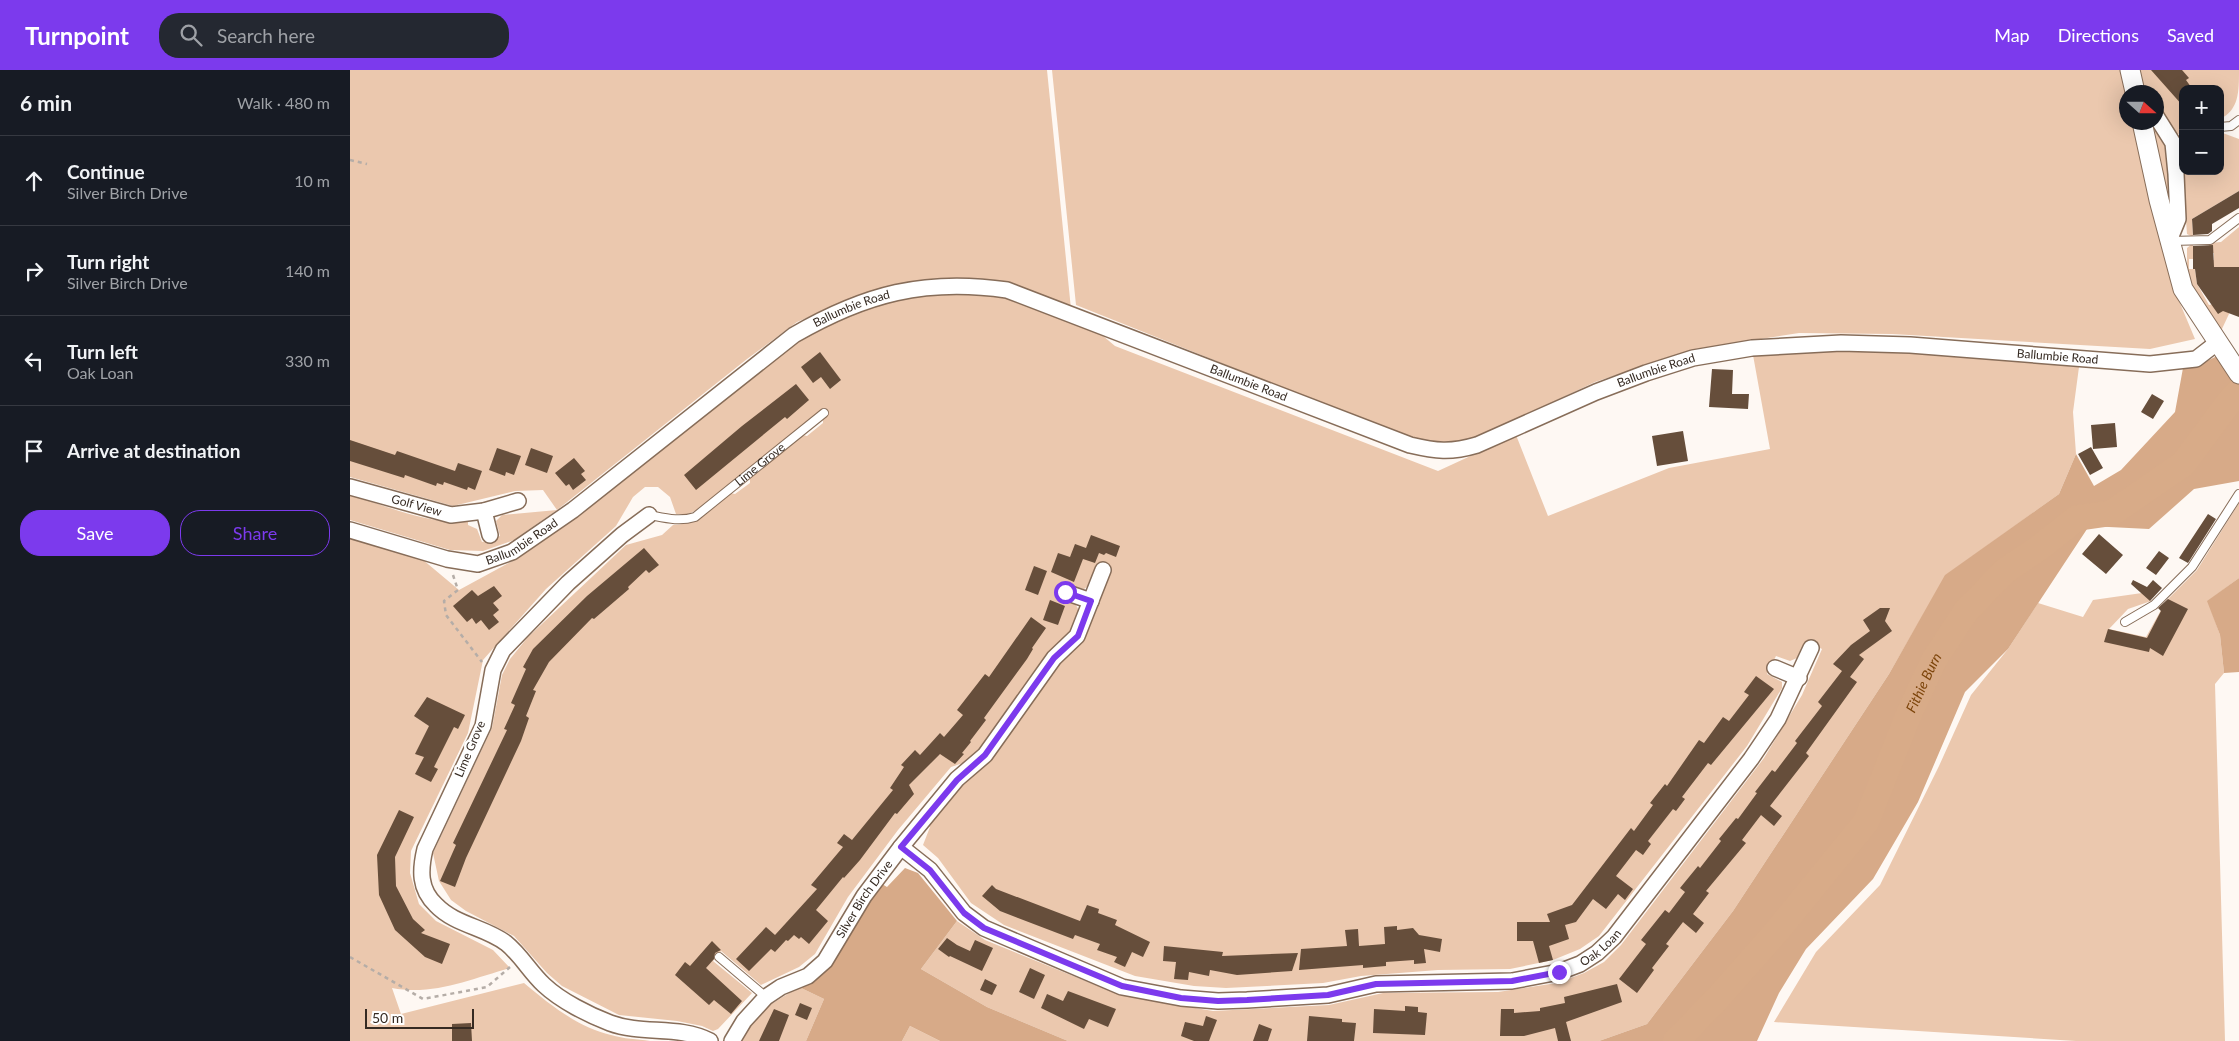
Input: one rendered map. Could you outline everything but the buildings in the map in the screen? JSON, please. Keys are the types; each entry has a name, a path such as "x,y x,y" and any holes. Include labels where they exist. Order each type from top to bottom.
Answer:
{"street":[{"path":"2130,70 2133,85"},
{"path":"2164,125 2178,142 2178,219 2169,241"},
{"path":"2144,130 2169,241 2184,289 2237,370"},
{"name":"Ballumbie Road","path":"350,530 447,560 478,564 512,552 573,510 794,335 828,316 874,298 917,288 970,284 1007,290 1410,445 1437,452 1457,451 1476,445 1596,392 1646,373 1693,358 1752,348 1841,344 1910,345 2150,364 2196,359 2218,342"},
{"name":"Golf View","path":"350,487 440,514 461,515 484,511 518,501"},
{"path":"484,511 490,535"},
{"name":"Lime Grove","path":"649,515 622,535 541,610 503,650 492,675 483,726 425,849 420,870 424,890 436,906 452,917 488,932 506,943 545,986 608,1022 624,1028 682,1031 710,1041"},
{"name":"Silver Birch Drive","path":"732,1041 744,1021 766,997 781,987 808,976 825,961 864,896 901,847 957,780 985,755 1054,658 1078,636 1102,570"},
{"path":"1065,592 1091,601"},
{"name":"Oak Loan","path":"901,847 930,870 964,913 984,928 1122,986 1181,998 1228,1001 1328,995 1376,984 1512,981 1559,972 1580,964 1597,953 1614,937 1752,759 1778,719 1799,678 1811,648"},
{"path":"1775,668 1799,678"}],"lane":[{"path":"2224,127 2231,126 2239,120"},
{"path":"2169,241 2210,240 2239,218"},
{"name":"Lime Grove","path":"649,515 674,520 695,517 824,412"},
{"path":"2125,622 2154,605 2192,568 2239,494"},
{"path":"719,957 766,997"}],"path":[{"path":"350,160 367,164"},
{"path":"450,568 458,590 444,602 446,615 492,675"},
{"path":"350,957 423,999 487,987 520,958"}],"shaded area":[{"path":"350,70 1047,70 1071,309 1115,346 1438,471 1516,435 1548,516 1669,468 1770,449 1753,355 1841,350 1910,351 2079,367 2073,412 2076,454 2059,494 1946,575 1889,674 1733,911 1647,1024 1599,1041 1068,1041 987,1007 921,969 957,921 985,940 1120,995 1213,1011 1329,1005 1383,993 1498,992 1557,983 1584,973 1604,962 1621,945 1764,758 1802,695 1822,649 1806,641 1797,658 1790,661 1776,656 1767,674 1782,682 1782,688 1747,746 1599,936 1580,949 1553,960 1510,969 1438,970 1361,976 1323,983 1226,988 1194,986 1135,976 1004,925 971,903 938,858 923,845 930,827 926,824 976,767 989,761 1059,661 1082,638 1108,573 1097,569 1091,584 1084,589 1067,586 1063,598 1075,604 1079,612 1075,628 1039,668 972,760 951,767 898,830 848,897 815,954 799,967 761,985 721,951 713,961 752,993 718,1029 713,1031 702,1026 677,1021 619,1015 562,986 547,973 514,936 466,911 451,900 439,881 433,853 492,728 502,675 510,659 528,637 626,545 662,535 673,525 697,519 711,510 730,493 735,494 750,483 750,478 803,435 807,436 823,423 823,419 827,415 822,410 701,508 688,514 676,514 670,497 658,487 645,487 633,497 616,526 546,589 483,660 468,733 411,851 410,873 419,904 436,921 493,950 510,968 437,988 407,990 392,988 401,1014 524,983 554,1007 587,1027 616,1036 650,1041 350,1041 350,535 416,554 459,590 518,558 657,454 798,339 852,311 846,301 797,322 747,359 557,510 543,490 515,491 453,506 350,477"},
{"path":"1052,70 2122,70 2125,85 2119,85 2119,130 2135,130 2174,289 2195,339 2150,349 1892,334 1799,333 1696,349 1595,382 1473,440 1443,446 1412,439 1076,305"},
{"path":"2139,70 2239,70 2237,99 2231,111 2224,116 2224,85 2179,85 2179,134 2176,135 2164,115 2164,85 2142,85"},
{"path":"2151,130 2160,130 2167,141 2172,222"},
{"path":"2224,133 2239,139 2239,191 2192,219 2193,237 2187,234 2183,175 2224,175"},
{"path":"2239,227 2239,267 2209,267 2209,261 2214,260 2214,253 2209,253 2209,243 2221,242"},
{"path":"2193,243 2193,259 2189,259 2189,269 2195,269 2197,284 2209,305 2236,299 2221,331 2192,289 2187,277 2187,248"},
{"path":"2217,356 2239,389 2239,481 2194,489 2149,529 2089,526 2008,649 1965,692 1918,802 1873,879 1806,949 1779,993 1757,1041 1599,1041 1647,1024 1733,911 1889,674 1945,575 2059,494 2076,454 2094,486 2121,470 2175,412 2183,368 2197,366"},
{"path":"350,495 423,517 438,520 468,521 468,525 477,529 482,542 500,536 496,521 502,515 557,510 514,540 483,551 450,550 350,520"},
{"path":"2239,503 2239,578 2208,601 2220,635 2224,673 2215,684 2225,1041 2076,1041 1774,1022 1816,952 1880,885 1939,766 1971,695 2008,649 2038,603 2083,617 2093,600 2142,593 2151,601 2128,609 2109,629 2146,637 2166,601 2197,570"},
{"path":"2239,578 2239,672 2224,673 2220,635 2207,601"},
{"path":"905,868 918,873 957,921 921,969 987,1007 1068,1041 940,1041 910,1026 902,1041 806,1041 824,999 799,987 882,884 887,887"},
{"path":"799,987 824,999 806,1041 739,1041 769,1003 773,1003"},
{"path":"910,1026 940,1041 902,1041"}],"waterway":[{"name":"Fithie Burn","path":"1676,1041 1716,1000 1777,931 1866,822 1909,714 1934,660 1966,611 2005,571 2039,548 2077,518 2112,513 2183,464 2230,401 2239,392"}],"route":[{"path":"1065,592 1091,601 1078,636 1054,658 985,755 957,780 901,847 930,870 964,913 984,928 1009,940 1122,986 1181,998 1218,1001 1328,995 1376,984 1512,981 1559,972"}]}
